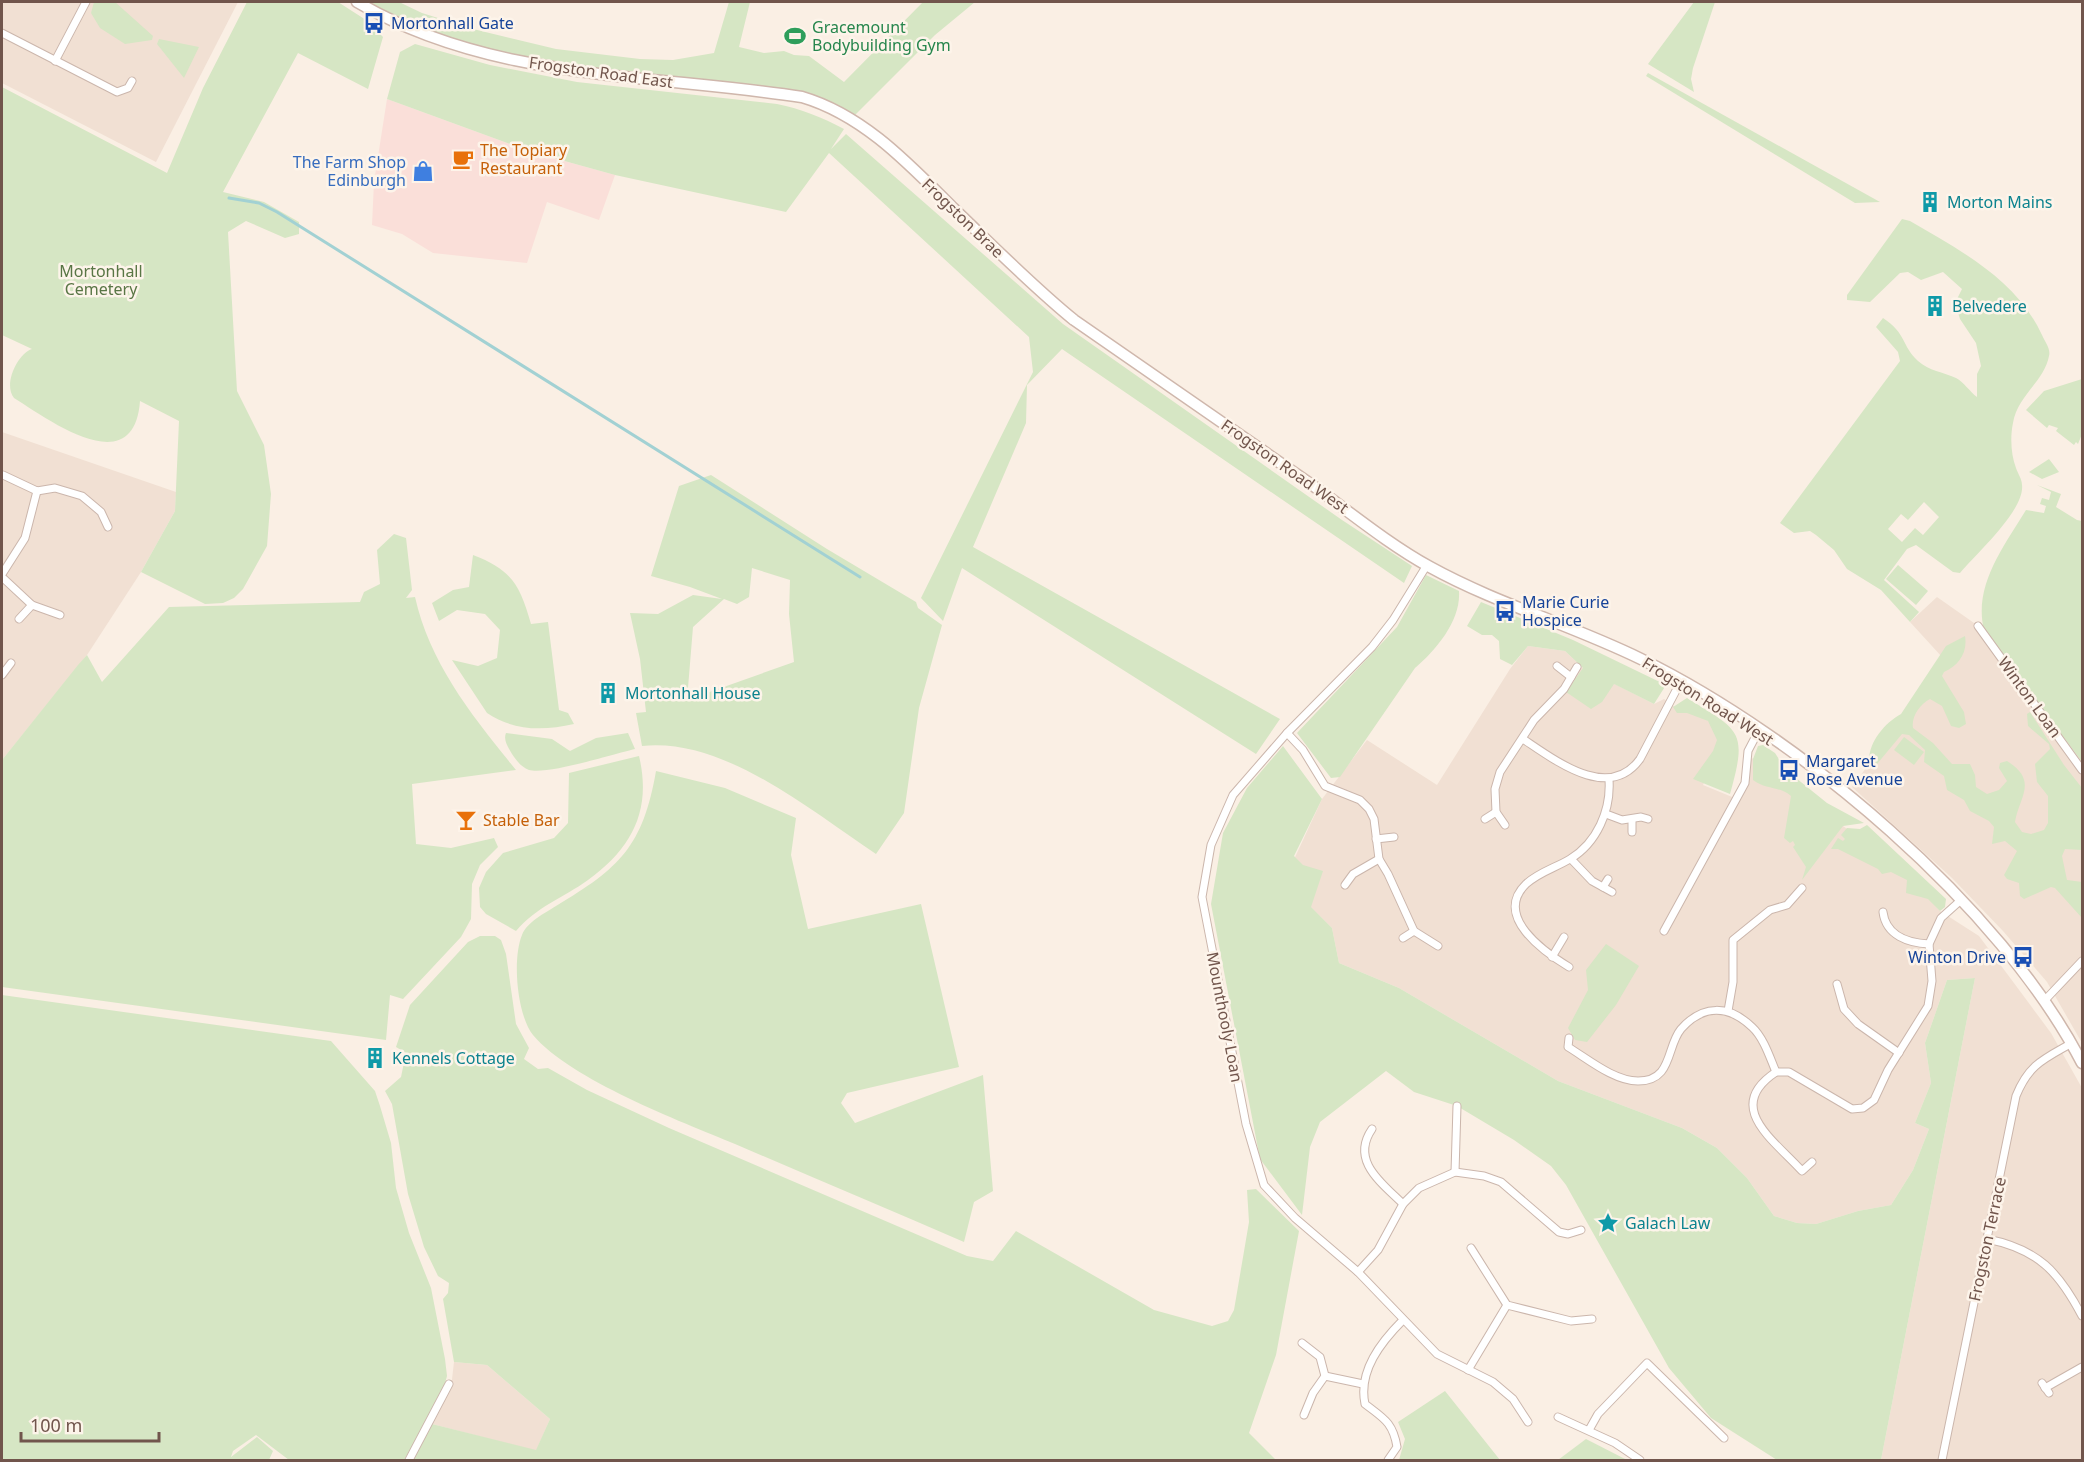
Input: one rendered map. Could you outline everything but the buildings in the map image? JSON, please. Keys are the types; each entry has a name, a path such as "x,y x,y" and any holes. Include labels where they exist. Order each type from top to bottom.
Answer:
{"main road":[{"name":"Frogston Road East","path":"357,2 397,23 435,38 498,56 555,67 802,97 818,101 851,118"},
{"name":"Frogston Brae","path":"851,118 896,152 1023,275 1074,320"},
{"name":"Frogston Road West","path":"1074,320 1427,565 1639,658 1681,681 1759,730 1817,772 1869,815 1961,900 2022,967 2072,1043 2082,1063"}],"street":[{"path":"55,61 86,2"},
{"path":"2,33 117,92 128,88 132,81"},
{"path":"3,475 37,491 55,488 82,496 101,512 108,527"},
{"path":"37,491 25,538 2,575 32,605 60,615"},
{"name":"Mounthooly Loan","path":"1427,565 1393,621 1371,647 1242,783 1224,812 1211,845 1202,897 1246,1124 1264,1185 1295,1218 1358,1272 1437,1354 1493,1382 1513,1399 1527,1422"},
{"path":"19,619 32,605"},
{"name":"Winton Loan","path":"1978,626 2082,770"},
{"path":"2,675 11,663"},
{"path":"1557,666 1571,677"},
{"path":"1505,825 1496,812 1497,779 1541,711 1564,688 1577,667"},
{"path":"1523,739 1562,763 1609,780 1620,777 1635,767 1681,681"},
{"path":"1664,931 1745,783 1748,751 1759,730"},
{"path":"1287,733 1303,750 1325,786 1360,800 1369,809 1374,819 1379,859 1414,931 1438,946"},
{"path":"1569,967 1552,957 1520,926 1515,905 1517,896 1527,883 1543,871 1571,859 1594,833 1606,814 1609,780"},
{"path":"1485,819 1496,812"},
{"path":"1606,814 1622,820 1641,817 1648,819"},
{"path":"1632,820 1632,832"},
{"path":"1376,839 1394,837"},
{"path":"1346,885 1353,874 1379,859"},
{"path":"1571,859 1592,881 1612,892"},
{"path":"1603,887 1608,879"},
{"path":"1728,1011 1733,982 1733,940 1770,910 1787,905 1802,888"},
{"path":"1812,1162 1802,1171 1754,1117 1751,1105 1756,1091 1776,1072 1789,1072 1852,1108 1863,1108 1874,1100 1928,1006 1932,981 1929,944 1941,918 1961,900"},
{"path":"1883,912 1891,929 1899,937 1913,944 1929,944"},
{"path":"1403,938 1414,931"},
{"path":"1552,957 1564,937"},
{"path":"2045,1000 2082,961"},
{"path":"1837,984 1844,1009 1858,1024 1899,1053"},
{"path":"1569,1038 1568,1047 1613,1074 1639,1081 1654,1076 1664,1069 1680,1031 1690,1020 1716,1008 1728,1011 1753,1028 1776,1072"},
{"name":"Frogston Terrace","path":"1942,1461 2016,1096 2022,1082 2034,1065 2072,1043"},
{"path":"1455,1173 1456,1106"},
{"path":"1372,1129 1366,1138 1364,1153 1367,1169 1403,1204"},
{"path":"1358,1272 1378,1250 1403,1204 1419,1188 1455,1173 1484,1176 1501,1182 1559,1232 1568,1234 1581,1230"},
{"path":"1987,1239 2027,1252 2045,1264 2060,1278 2082,1316"},
{"path":"1471,1248 1507,1305 1571,1321 1592,1319"},
{"path":"1467,1370 1507,1305"},
{"path":"1388,1461 1397,1447 1395,1435 1389,1423 1365,1404 1363,1384 1380,1345 1403,1320"},
{"path":"1302,1343 1320,1357 1325,1376"},
{"path":"1589,1430 1598,1414 1647,1363 1724,1438"},
{"path":"2045,1388 2082,1367"},
{"path":"1325,1376 1363,1384"},
{"path":"1304,1415 1312,1393 1325,1376"},
{"path":"409,1461 449,1384"},
{"path":"1558,1417 1615,1443 1640,1461"}],"shaded area":[{"path":"2,2 238,2 156,162 2,83"},
{"path":"387,99 532,152 615,175 599,220 547,202 527,263 433,253 402,234 372,225 374,182"},
{"path":"2,432 176,492 175,511 141,572 87,655 2,760"},
{"path":"1937,597 1984,630 2082,762 2082,1043 2047,982 2003,931 1952,878 1852,787 1897,726 1942,657 1910,622"},
{"path":"1528,646 1565,651 1583,668 1654,704 1664,699 1676,708 1678,705 1729,732 1703,785 1737,799 1745,783 1747,759 1767,757 1839,817 1843,826 1900,867 1940,911 1979,936 2051,1033 2082,1088 2082,1460 1881,1460 1975,978 1947,980 1925,1043 1931,1083 1915,1123 1929,1129 1913,1170 1891,1205 1858,1211 1816,1224 1797,1223 1774,1216 1747,1178 1717,1148 1682,1128 1558,1081 1399,988 1339,963 1332,928 1284,881 1322,799 1367,740 1437,785 1510,669"},
{"path":"454,1362 487,1365 550,1419 536,1451 432,1424 451,1388"}],"green space":[{"path":"94,2 115,2 153,36 152,40 125,44 100,28 91,13"},
{"name":"Mortonhall Cemetery","path":"247,2 338,2 366,20 383,37 368,89 298,53 223,192 264,202 299,222 299,234 285,238 246,221 228,232 237,391 264,445 271,494 267,546 243,589 234,598 223,603 205,604 141,572 175,511 179,421 140,401 134,425 123,438 107,442 68,430 14,398 11,392 13,370 21,357 32,349 2,335 2,87 167,173 203,88"},
{"path":"357,2 399,2 422,13 473,29 556,49 640,59 673,60 714,53 729,2 750,2 739,47 764,53 784,51 794,55 809,56 844,82 923,2 975,2 935,35 851,119 818,101 620,76 465,47"},
{"path":"1694,2 1715,2 1693,68 1691,79 1694,92 1648,64"},
{"path":"159,39 199,47 184,78 157,44"},
{"path":"415,44 490,65 577,82 777,104 811,114 844,129 831,149 846,134 1063,324 1342,520 1412,566 1404,583 1062,349 1027,385 1026,423 973,547 1280,719 1256,754 962,568 943,621 921,598 1033,372 1029,337 829,153 786,212 615,175 532,152 387,99 400,52"},
{"path":"1648,73 1880,202 1855,203 1646,76"},
{"path":"1902,219 1910,221 1967,255 2002,282 2031,315 2049,351 2042,374 2015,413 2012,452 2022,485 2021,495 2008,519 1960,573 1953,572 1916,545 1907,549 1884,580 1919,612 1910,622 1881,590 1847,569 1834,550 1816,535 1810,531 1794,533 1780,523 1900,361 1898,352 1876,327 1883,318 1896,329 1918,361 1959,380 1977,397 1977,374 1981,366 1976,343 1960,319 1955,303 1962,289 1943,272 1921,280 1908,272 1900,273 1870,302 1847,300 1847,295","holes":["1924,502 1939,517 1923,535 1915,528 1902,542 1888,529 1901,514 1908,520"]},
{"path":"2082,379 2082,434 2078,444 2076,442 2074,445 2056,431 2058,428 2049,425 2047,428 2026,410 2044,391"},
{"path":"2049,459 2059,472 2042,479 2029,472"},
{"path":"711,475 827,549 916,602 918,608 942,625 919,708 904,813 876,854 765,780 735,765 704,753 673,746 642,746 636,713 646,712 640,659 630,613 658,614 693,595 722,599 651,576 679,486","holes":["752,568 790,580 789,614 794,662 687,700 693,627 724,599 737,604 749,597"]},
{"path":"2037,485 2061,494 2056,507 2082,521 2082,762 1984,630 1983,598 2000,552 2026,510 2044,513 2046,506 2040,504 2042,498 2049,500 2051,492"},
{"path":"394,534 406,538 412,590 406,598 415,597 431,645 442,667 469,710 516,770 412,784 416,844 451,848 494,838 498,847 480,865 472,884 471,919 461,937 403,999 390,995 386,1040 2,987 2,760 78,665 87,655 102,682 169,607 360,602 364,592 380,584 377,550"},
{"path":"473,555 497,567 512,580 523,599 531,624 548,622 559,710 568,713 574,724 551,728 529,728 497,719 487,713 452,660 478,666 497,658 500,630 485,614 457,610 439,621 432,603 453,590 469,587"},
{"path":"1898,565 1928,591 1916,605 1886,579"},
{"path":"1426,575 1459,591 1459,602 1452,623 1439,643 1415,668 1340,777 1331,778 1297,733 1397,627"},
{"path":"1481,602 1573,640 1666,685 1654,704 1614,684 1602,702 1591,709 1566,692 1583,668 1565,651 1528,646 1512,665 1500,659 1499,641 1492,635 1482,635 1467,626"},
{"path":"1965,636 1965,648 1961,658 1942,676 1964,712 1966,724 1959,728 1951,726 1942,706 1930,699 1917,711 1913,720 1913,728 1933,743 1952,764 1970,764 1975,775 1976,787 1987,794 1999,790 2007,781 1999,768 2000,763 2007,761 2017,768 2025,782 2015,822 2022,832 2031,834 2044,830 2048,823 2048,796 2037,782 2035,764 2050,749 2049,744 2028,726 2027,714 2030,712 2064,765 2082,788 2082,850 2065,849 2062,856 2067,880 2082,882 2082,918 2055,888 2051,887 2024,899 2020,896 2019,883 2007,879 2004,875 2017,851 2005,841 1992,844 1994,827 1989,821 1970,811 1964,800 1947,790 1944,776 1924,762 1925,750 1909,735 1902,734 1877,764 1869,761 1872,746 1879,733 1901,714 1946,646"},
{"path":"1687,698 1719,718 1735,734 1738,757 1730,794 1693,779 1713,751 1717,740 1708,721 1687,713 1677,713 1673,707"},
{"path":"506,733 552,739 570,751 596,738 628,733 635,749 550,770 529,770 521,765 512,754 506,741"},
{"path":"1904,737 1924,752 1914,765 1894,750"},
{"path":"1763,745 1775,753 1786,770 1827,803 1864,823 1843,826 1802,880 1806,867 1793,847 1795,845 1793,841 1790,843 1784,838 1791,796 1753,780 1753,759 1758,746"},
{"path":"1283,746 1322,799 1294,856 1303,865 1323,871 1311,907 1332,928 1339,963 1399,988 1558,1081 1682,1128 1717,1148 1747,1178 1774,1216 1797,1223 1816,1224 1858,1211 1891,1205 1913,1170 1929,1129 1915,1123 1931,1083 1925,1043 1947,980 1975,978 1881,1460 1777,1460 1711,1418 1669,1368 1566,1185 1551,1166 1514,1140 1457,1106 1414,1092 1386,1071 1320,1122 1310,1147 1302,1215 1260,1159 1211,904 1223,833 1247,788"},
{"path":"639,756 643,794 640,811 627,841 616,855 588,880 532,915 516,931 486,914 480,907 479,888 486,872 503,853 554,838 568,823 569,773"},
{"path":"656,771 725,788 796,818 791,855 808,929 921,904 959,1067 847,1093 841,1103 855,1123 983,1075 993,1191 974,1202 964,1242 628,1098 573,1068 550,1052 533,1035 523,1014 518,986 517,958 524,930 542,915 597,879 625,852 636,837 644,818"},
{"path":"1867,825 1946,899 1945,907 1940,911 1928,899 1906,893 1907,880 1891,872 1882,874 1878,869 1838,849 1831,849 1838,838 1843,841 1845,839 1841,835 1847,828 1860,829"},
{"path":"480,936 495,936 501,940 506,954 516,1024 529,1048 524,1059 538,1069 548,1068 587,1090 669,1128 967,1256 993,1261 1016,1231 1154,1310 1212,1326 1228,1321 1234,1310 1249,1222 1247,1190 1256,1189 1299,1231 1276,1355 1249,1433 1276,1460 412,1460 432,1424 536,1450 550,1419 487,1365 454,1362 443,1299 448,1293 449,1283 438,1276 424,1247 408,1194 392,1104 385,1091 401,1077 406,1053 396,1047 410,1005 468,942"},
{"path":"1606,944 1639,966 1616,1005 1587,1042 1575,1040 1568,1028 1588,990 1586,970"},
{"path":"2,995 331,1041 375,1091 391,1143 396,1188 409,1233 431,1288 447,1376 442,1394 404,1460 289,1460 256,1435 233,1451 231,1457 257,1437 273,1451 269,1460 2,1460"},
{"path":"1445,1391 1500,1460 1399,1460 1405,1439 1398,1422"},
{"path":"1586,1439 1627,1460 1558,1460"}],"waterway":[{"path":"229,198 259,203 277,212 860,577"}],"place":[{"name":"Mortonhall Gate","path":"374,23"},
{"name":"Gracemount Bodybuilding Gym","path":"795,36"},
{"name":"The Topiary Restaurant","path":"463,159"},
{"name":"The Farm Shop Edinburgh","path":"423,171"},
{"name":"Morton Mains","path":"1930,202"},
{"name":"Belvedere","path":"1935,306"},
{"name":"Marie Curie Hospice","path":"1505,611"},
{"name":"Mortonhall House","path":"608,693"},
{"name":"Margaret Rose Avenue","path":"1789,770"},
{"name":"Stable Bar","path":"466,820"},
{"name":"Winton Drive","path":"2023,957"},
{"name":"Kennels Cottage","path":"375,1058"},
{"name":"Galach Law","path":"1608,1223"}]}
